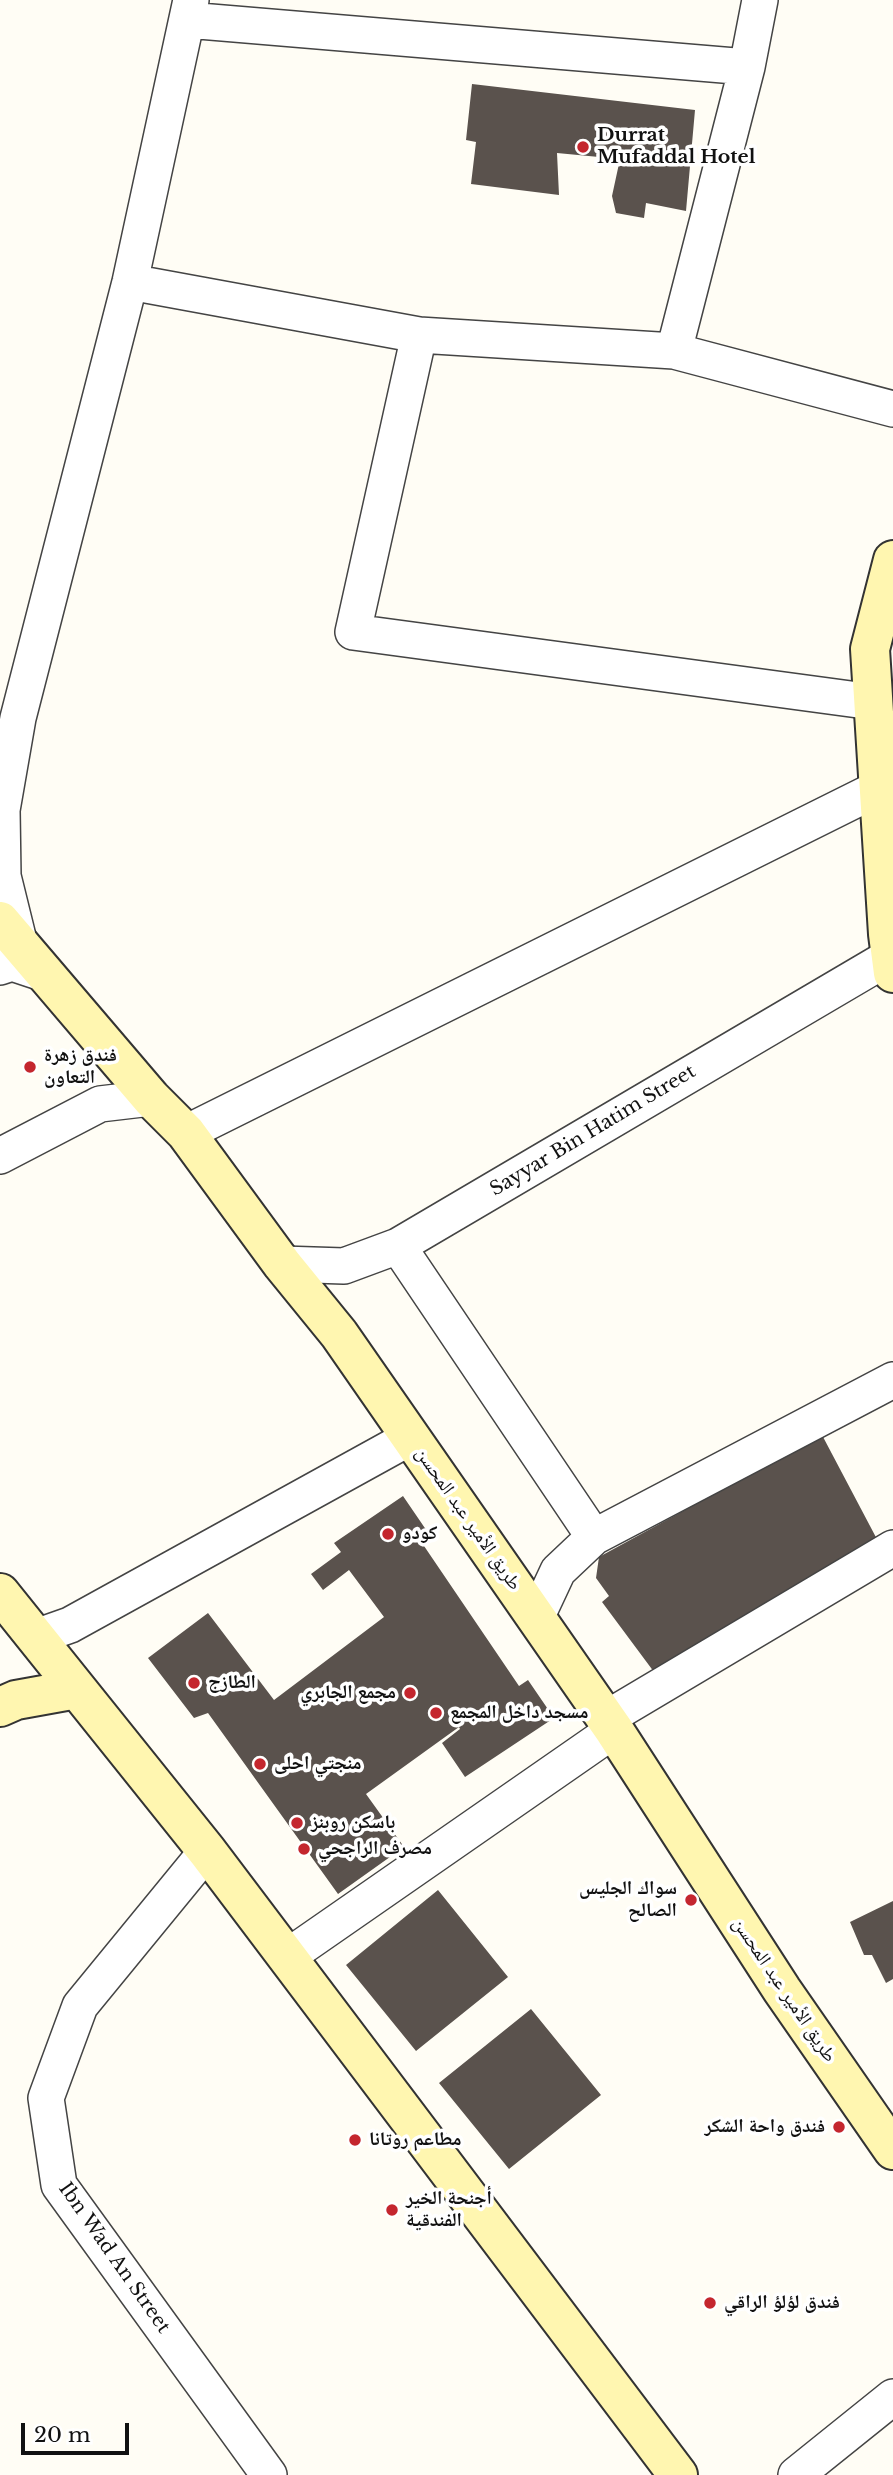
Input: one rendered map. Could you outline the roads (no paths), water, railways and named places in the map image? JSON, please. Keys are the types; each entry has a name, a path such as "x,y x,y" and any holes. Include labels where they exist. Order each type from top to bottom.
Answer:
{"main road":[{"path":"892,965 870,649 893,560"},
{"name":"طريق الأمير عبد المحسن","path":"7,945 45,974 151,1098 186,1133 282,1264 339,1334 610,1724 782,1990 893,2150"},
{"path":"0,1593 207,1851 678,2475"},
{"path":"0,1707 16,1700 77,1689"}],"street":[{"path":"674,351 747,67 760,0"},
{"path":"7,945 2,810 9,729 130,282 189,10 747,67"},
{"path":"130,282 419,335 674,351 893,409"},
{"path":"419,335 353,632 873,702"},
{"path":"186,1133 879,788"},
{"name":"Sayyar Bin Hatim Street","path":"282,1264 344,1266 398,1246 892,965"},
{"path":"0,1156 100,1104 151,1098"},
{"path":"398,1246 594,1537"},
{"path":"536,1618 558,1571 594,1537 893,1380"},
{"path":"36,1637 70,1625 411,1437"},
{"path":"287,1957 610,1724 893,1548"},
{"name":"Ibn Wad An Street","path":"207,1851 80,2006 46,2098 60,2185 269,2475"},
{"path":"796,2475 893,2397"}],"place":[{"name":"Durrat Mufaddal Hotel","path":"583,147"},
{"name":"فندق زهرة التعاون","path":"30,1067"},
{"name":"كودو","path":"388,1534"},
{"name":"الطازج","path":"194,1683"},
{"name":"مجمع الجابري","path":"410,1693"},
{"name":"مسجد داخل المجمع","path":"436,1713"},
{"name":"منجتي احلى","path":"260,1764"},
{"name":"باسكن روبنز","path":"297,1823"},
{"name":"مصرف الراجحي","path":"304,1849"},
{"name":"سواك الجليس الصالح","path":"691,1900"},
{"name":"فندق واحة الشكر","path":"839,2127"},
{"name":"مطاعم روتانا","path":"355,2140"},
{"name":"أجنحة الخير الفندقية","path":"392,2210"},
{"name":"فندق لؤلؤ الراقي","path":"710,2303"}]}
